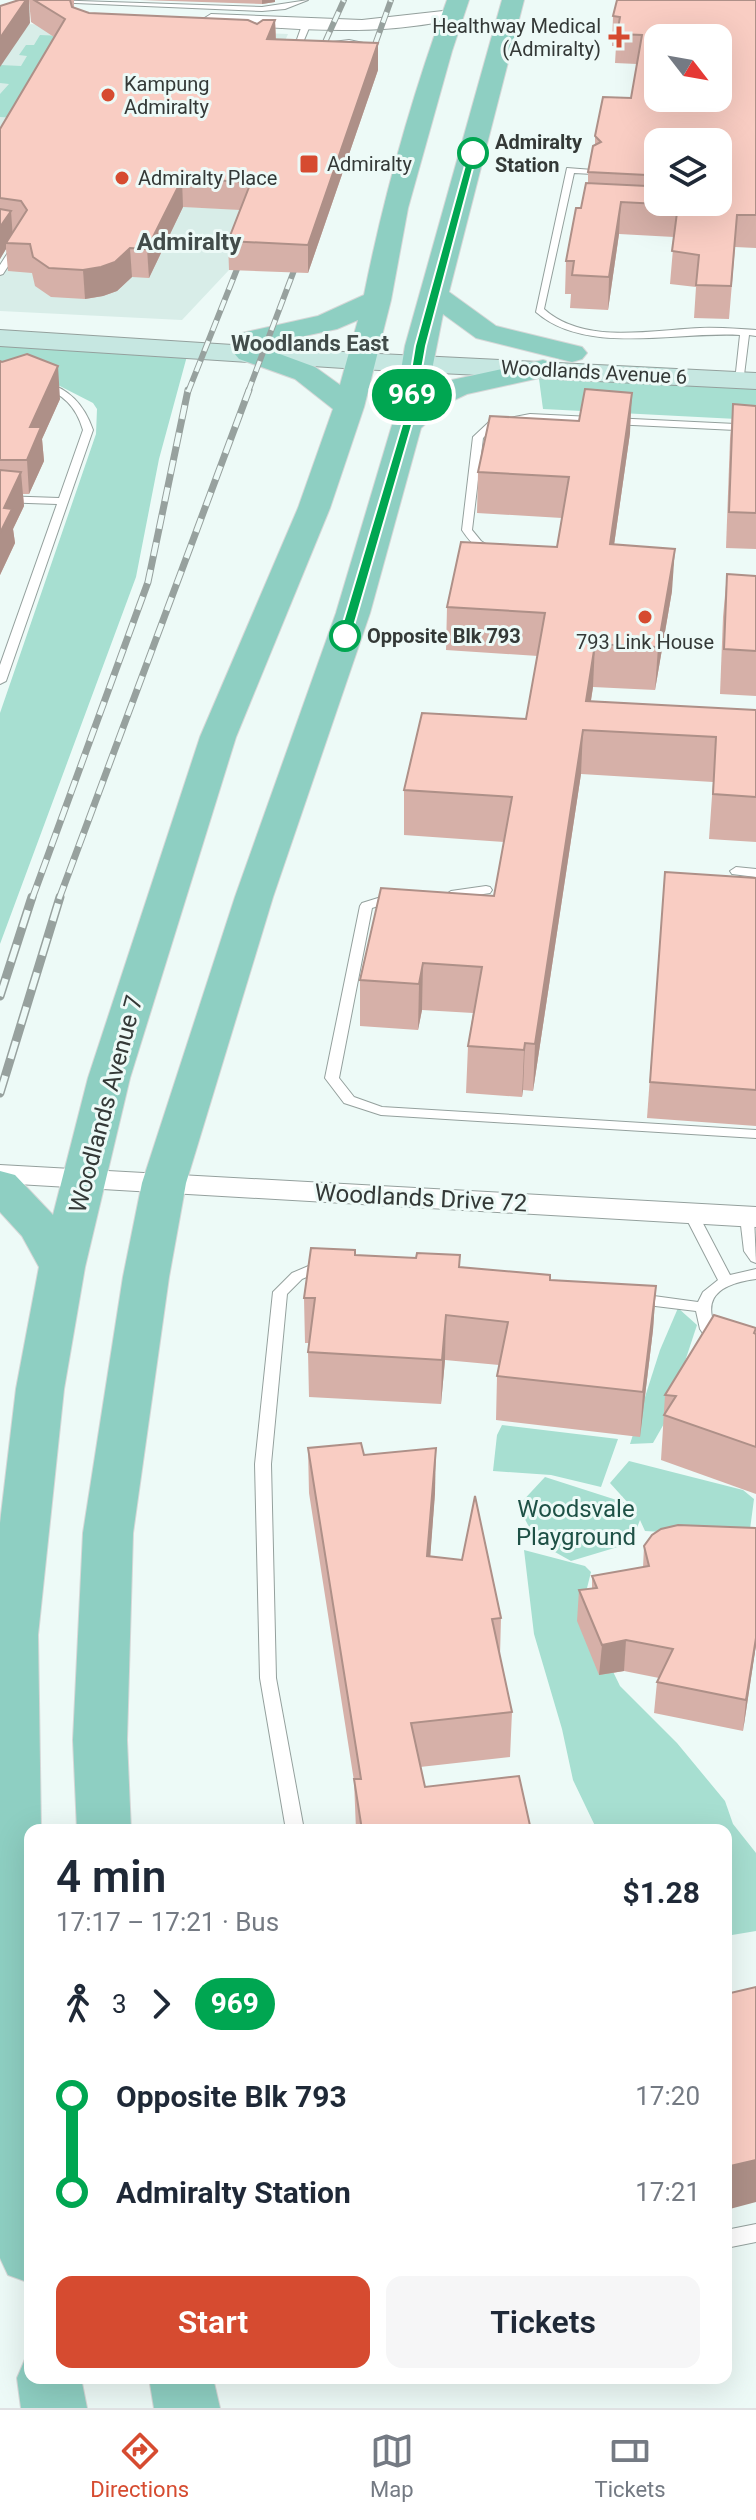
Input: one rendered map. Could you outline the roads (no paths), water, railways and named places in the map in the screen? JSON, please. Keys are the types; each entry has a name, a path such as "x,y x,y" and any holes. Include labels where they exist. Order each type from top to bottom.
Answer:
{"main road":[{"path":"104,1824 100,1740 108,1533 146,1277 164,1183 254,897 353,613 407,425 419,355 513,0"},
{"name":"Woodlands Avenue 7","path":"19,2241 12,1635 40,1389 62,1267 109,1078 218,737 314,508 349,407 377,300 427,44 455,7"},
{"path":"435,295 486,332 572,353"},
{"path":"251,346 327,323 377,300"},
{"path":"251,346 305,373 349,407"},
{"path":"407,425 437,397 458,387 543,369"},
{"path":"0,1185 40,1228 62,1267"},
{"path":"50,2384 54,2408"},
{"path":"182,2384 187,2408"}],"street":[{"path":"48,6 378,25 419,22 455,7"},
{"path":"188,25 398,32 427,44"},
{"name":"Woodlands Avenue 6","path":"0,325 362,353 572,353 749,358"},
{"name":"Woodlands Avenue 6","path":"0,338 251,346"},
{"name":"Woodlands Avenue 6","path":"419,355 543,369 749,358"},
{"name":"Woodlands Drive 72","path":"0,1174 752,1217"}],"lane":[{"path":"95,8 262,9 285,7 304,0"},
{"path":"304,60 291,59 305,28"},
{"path":"340,60 329,60 333,46 349,42 365,46 361,58 356,60"},
{"path":"592,175 570,174 539,310 544,317 556,324 590,332 749,358"},
{"path":"563,208 577,209"},
{"path":"0,231 23,237 0,272"},
{"path":"0,681 88,430 82,408 55,388 32,381"},
{"path":"496,553 477,543 467,530 478,437 492,424 530,417 756,428"},
{"path":"0,499 63,501"},
{"path":"736,871 756,873"},
{"path":"440,896 486,890"},
{"path":"403,896 366,906 332,1078 349,1100 381,1111 756,1134"},
{"path":"690,1212 726,1281"},
{"path":"752,1217 751,1251 756,1258"},
{"path":"294,1824 268,1678 263,1464 280,1292 297,1276 320,1265 346,1259"},
{"path":"734,1354 720,1348 704,1329 702,1307 710,1293 726,1281 756,1274"},
{"path":"624,1297 702,1307"},
{"path":"732,2238 756,2233"}],"railway":[{"path":"316,62 344,0"},
{"path":"368,64 391,0"},
{"path":"188,392 245,249"},
{"path":"248,392 301,252"},
{"path":"32,899 148,582 188,390"},
{"path":"59,899 249,390"},
{"path":"0,996 32,897"},
{"path":"0,1093 60,897"}],"place":[{"name":"Healthway Medical (Admiralty)","path":"619,37"},
{"name":"Kampung Admiralty","path":"108,95"},
{"name":"Admiralty Station","path":"473,153"},
{"name":"Admiralty","path":"309,164"},
{"name":"Admiralty Place","path":"122,178"},
{"name":"793 Link House","path":"645,617"},
{"name":"Opposite Blk 793","path":"345,636"}],"district":[{"name":"Admiralty","path":"189,242"},
{"name":"Woodlands East","path":"310,343"}],"park label":[{"name":"Woodsvale Playground","path":"576,1523"}]}
